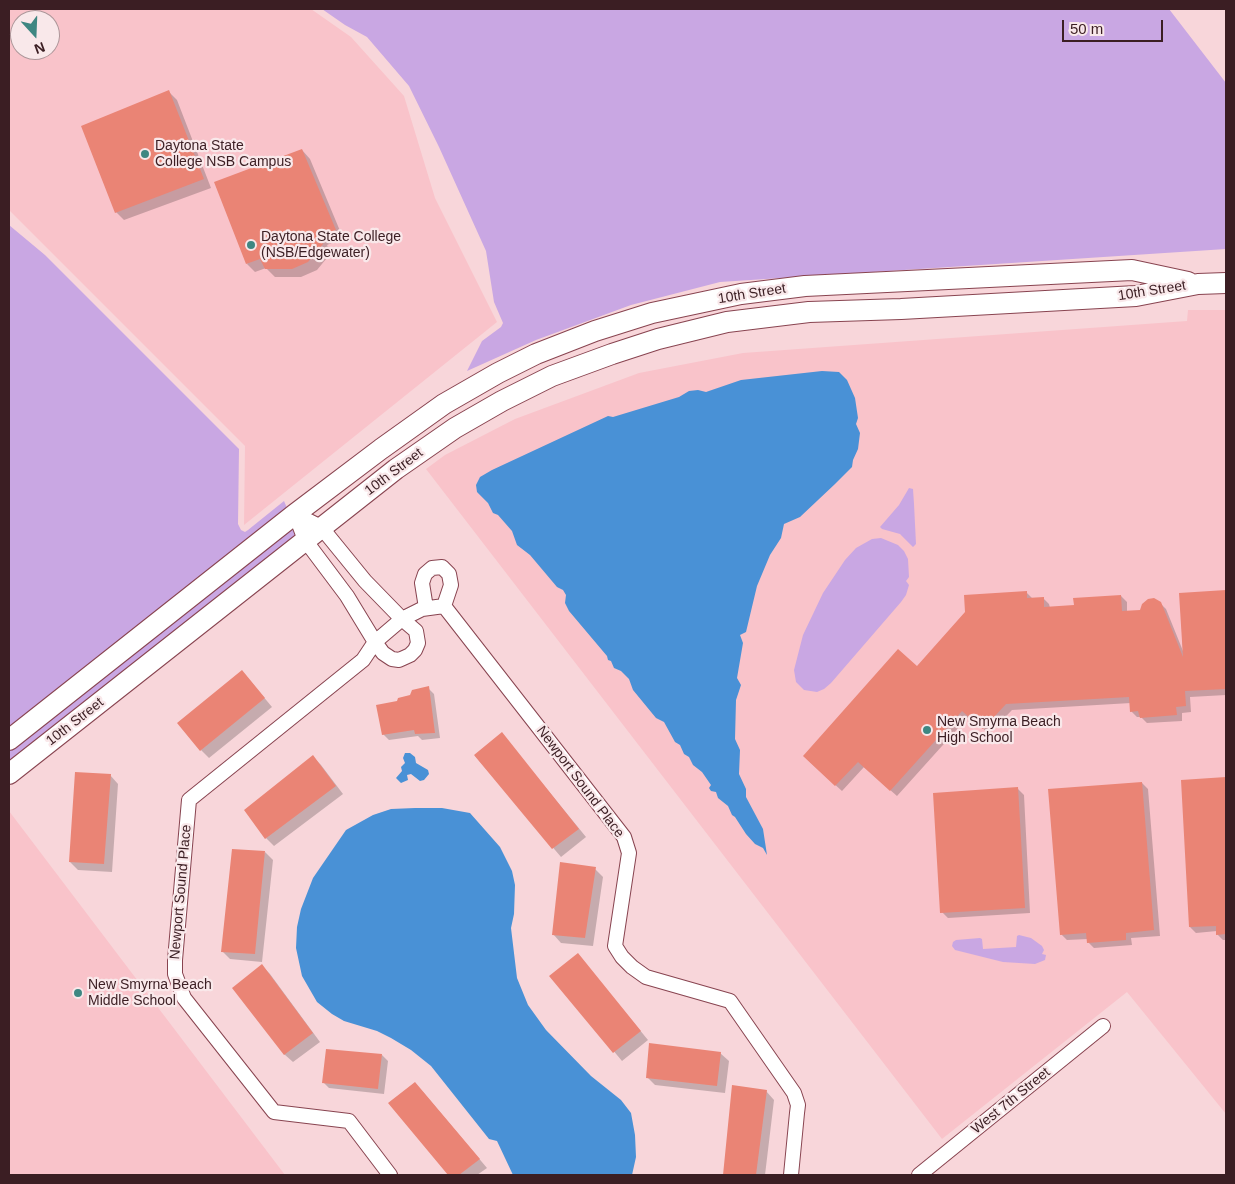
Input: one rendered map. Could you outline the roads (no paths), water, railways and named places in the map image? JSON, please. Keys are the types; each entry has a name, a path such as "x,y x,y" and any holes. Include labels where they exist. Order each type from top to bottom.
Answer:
{"street":[{"name":"10th Street","path":"9,740 295,514 444,404 498,372 536,354 595,331 652,313 741,294 805,286 1132,270 1198,284"},
{"path":"1198,284 1226,283"},
{"name":"10th Street","path":"9,774 321,527 396,470 455,428 502,401 552,376 658,339 727,322 809,312 1136,296 1198,284"},
{"path":"295,514 321,527 365,581 416,632 416,648 410,656 399,660 392,659 383,653 374,642 347,596 305,540 295,514"},
{"path":"426,608 422,583 425,574 432,568 442,567 449,574 451,585 444,606"},
{"path":"347,596 365,581"},
{"name":"Newport Sound Place","path":"390,1175 349,1121 274,1112 184,998 175,974 190,800 363,660 374,642 402,620 426,608 444,606 624,837 629,853 615,946 622,957 646,977 730,1001 794,1093 798,1105 791,1175"},
{"name":"West 7th Street","path":"919,1175 1103,1026"}],"water":[{"path":"822,371 839,372 847,380 855,398 858,418 856,424 860,433 858,449 852,467 800,517 784,524 781,538 770,555 757,586 746,632 740,635 743,643 737,678 741,685 736,700 735,739 740,750 739,774 746,789 746,797 763,829 767,855 763,848 755,844 746,834 732,815 728,806 718,798 716,792 711,791 709,788 711,785 702,772 693,765 689,757 684,754 680,745 675,742 664,722 656,718 633,690 629,679 621,671 614,668 611,661 608,660 607,656 569,611 565,603 566,595 563,590 557,587 530,555 517,545 512,531 498,515 493,513 488,503 477,492 476,485 480,477 492,470 608,416 613,417 679,397 689,391 698,390 706,392 741,380"},
{"path":"405,753 410,753 415,757 416,763 428,770 429,774 424,780 420,781 411,774 407,775 408,780 401,783 396,778 402,771 401,767 405,763 403,758"},
{"path":"442,808 470,813 500,847 512,871 515,885 514,914 511,928 517,978 528,1005 546,1030 591,1076 621,1100 631,1113 636,1157 632,1175 513,1175 497,1141 489,1139 431,1066 411,1050 391,1038 377,1031 344,1021 317,1002 302,976 296,948 297,927 301,909 313,878 346,830 373,815 391,809"}],"place":[{"name":"Daytona State College NSB Campus","path":"145,154"},
{"name":"Daytona State College (NSB/Edgewater)","path":"251,245"},
{"name":"New Smyrna Beach High School","path":"927,730"},
{"name":"New Smyrna Beach Middle School","path":"78,993"}]}
